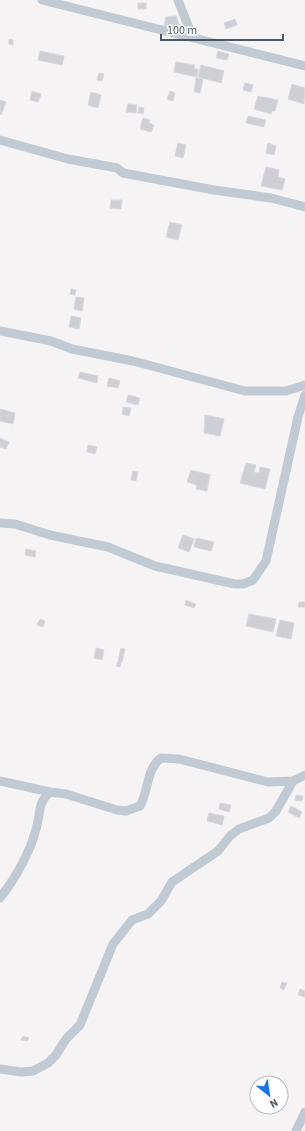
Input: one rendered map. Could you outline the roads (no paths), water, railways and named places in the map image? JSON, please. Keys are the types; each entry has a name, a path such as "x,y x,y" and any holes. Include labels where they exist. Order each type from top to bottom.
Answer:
{"street":[{"path":"42,0 305,66"},
{"path":"178,0 193,38"},
{"path":"0,140 68,159 117,168 123,173 214,190 271,198 305,207"},
{"path":"0,331 51,341 72,348 133,361 245,391 286,391 305,385"},
{"path":"0,523 15,524 50,534 108,547 155,566 234,584 249,582 260,572 266,561 298,417 305,395"},
{"path":"0,781 66,794 117,810 133,810 140,806 144,798 152,767 161,758 168,757 268,782 293,781 305,775"},
{"path":"0,1069 21,1072 33,1071 48,1063 56,1055 66,1039 80,1025 112,944 132,920 148,914 161,901 172,882 178,876 213,855 230,836 239,829 269,818 276,811 293,781"},
{"path":"0,898 7,889 28,851 36,829 42,799 50,792"},
{"path":"296,1131 305,1112"}]}
